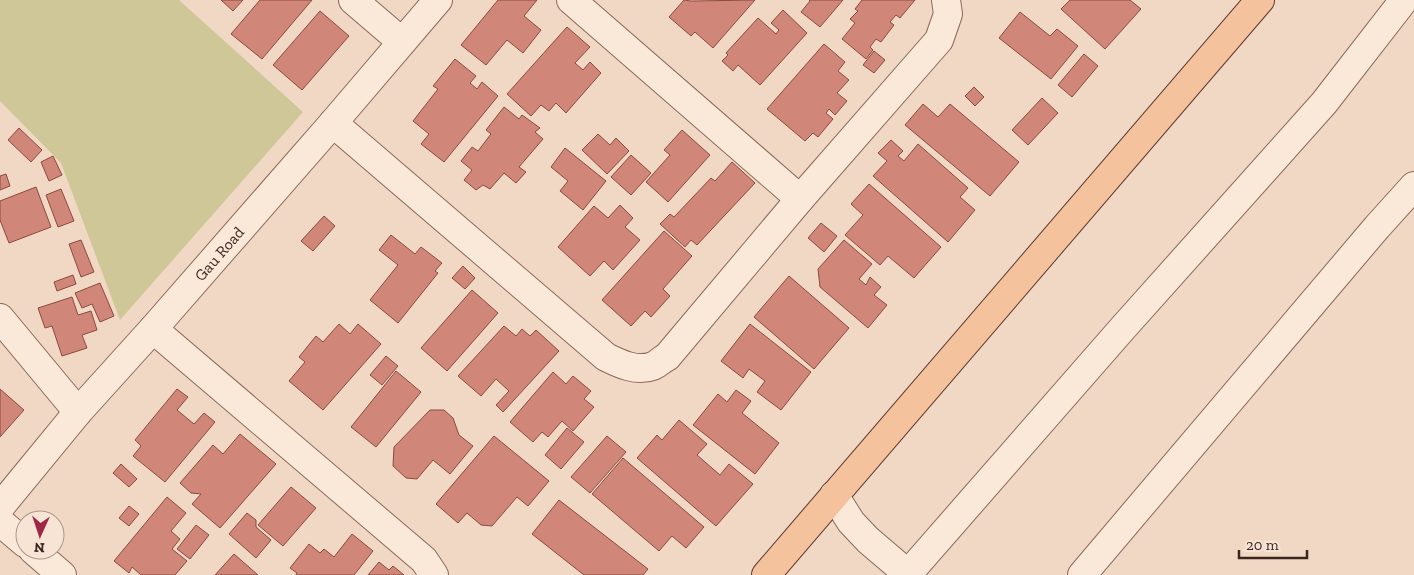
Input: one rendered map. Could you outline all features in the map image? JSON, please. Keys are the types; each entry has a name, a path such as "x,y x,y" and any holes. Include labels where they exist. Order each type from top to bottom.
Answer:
{"main road":[{"path":"766,575 1260,0"}],"street":[{"path":"353,0 402,42"},
{"name":"Gau Road","path":"0,507 78,412 333,123 438,0"},
{"path":"571,0 800,199"},
{"path":"333,123 606,357 621,365 635,368 652,366 667,357 800,199 939,40 948,14 946,0"},
{"path":"834,495 851,522 868,540 908,575 1122,329 1324,103 1404,0"},
{"path":"1082,575 1377,227 1414,186"},
{"path":"0,318 78,412"},
{"path":"153,329 424,560 434,575"},
{"path":"0,522 15,535"},
{"path":"45,560 62,575"}],"shaded area":[{"path":"0,0 179,0 303,112 120,320 61,163 0,101"}],"building":[{"path":"221,0 243,0 233,11"},
{"path":"260,0 312,0 262,59 231,34"},
{"path":"498,0 537,0 524,16 541,30 523,53 507,40 486,65 461,45"},
{"path":"684,0 755,0 713,48 695,32 691,36 669,17"},
{"path":"809,0 843,0 820,27 801,12"},
{"path":"862,0 915,0 900,18 896,15 890,22 894,25 881,42 876,39 870,47 873,50 866,59 842,39 855,23 850,19 858,11 855,9"},
{"path":"1070,0 1130,0 1141,9 1105,49 1061,9"},
{"path":"783,10 807,33 760,85 738,65 733,71 722,61 728,55 726,53 758,18 776,34 779,30 771,23"},
{"path":"320,11 349,36 302,90 273,65"},
{"path":"1020,12 1050,36 1057,29 1078,46 1051,79 999,38"},
{"path":"567,27 590,47 575,63 583,70 590,62 601,73 566,113 556,103 549,111 541,105 531,116 507,94"},
{"path":"824,44 845,62 838,71 849,80 837,93 847,101 835,115 829,109 826,113 833,119 818,137 813,133 805,141 767,109"},
{"path":"874,51 885,60 874,73 863,65"},
{"path":"1084,54 1098,66 1072,97 1058,85"},
{"path":"455,59 476,76 470,83 477,89 482,82 498,96 444,162 421,144 429,134 413,121 438,89 433,86"},
{"path":"974,87 984,97 975,106 965,96"},
{"path":"1042,98 1058,113 1028,145 1012,130"},
{"path":"923,104 938,117 950,104 1019,162 990,196 905,125"},
{"path":"504,107 519,119 522,115 540,128 535,132 543,139 519,167 526,172 516,183 504,173 490,189 483,185 476,190 464,180 472,170 461,161 472,147 478,151 491,134 486,130"},
{"path":"19,128 42,150 31,162 8,140"},
{"path":"682,130 710,155 668,202 646,182 670,155 664,150"},
{"path":"598,134 610,145 616,138 629,151 607,174 582,150"},
{"path":"891,140 903,151 898,156 904,161 918,144 968,188 960,197 975,210 948,242 873,176 887,161 878,153"},
{"path":"565,148 606,181 583,210 560,191 568,181 551,167"},
{"path":"631,155 651,173 631,195 611,177"},
{"path":"53,156 62,175 49,181 41,162"},
{"path":"732,162 755,183 697,245 691,240 685,247 660,224 670,214 674,217 711,178 715,181"},
{"path":"6,174 10,186 0,190 0,176"},
{"path":"869,184 941,247 914,278 888,256 880,265 845,235 863,215 851,204"},
{"path":"36,187 51,227 9,243 0,220 0,201"},
{"path":"61,189 74,221 58,227 46,195"},
{"path":"620,205 633,218 625,227 640,240 613,270 604,261 590,276 558,247 594,206 608,218"},
{"path":"324,216 335,226 313,251 301,241"},
{"path":"821,223 837,236 824,252 808,238"},
{"path":"664,231 692,256 663,289 670,296 651,317 645,311 631,326 602,300"},
{"path":"391,235 415,254 421,247 442,263 435,271 438,273 398,323 370,300 398,265 379,250"},
{"path":"81,240 94,272 81,277 69,244"},
{"path":"844,240 872,264 859,279 866,285 870,277 881,287 874,295 887,305 868,328 820,287 818,269"},
{"path":"463,266 475,278 465,289 452,278"},
{"path":"73,275 76,284 57,291 54,282"},
{"path":"789,276 849,328 814,369 754,317"},
{"path":"100,283 114,316 100,322 92,304 82,308 75,293"},
{"path":"472,290 498,313 447,371 421,348"},
{"path":"72,297 78,315 91,311 97,330 82,335 87,348 62,356 52,326 45,328 38,308"},
{"path":"339,324 350,334 358,324 381,344 323,410 289,381 305,362 299,357 316,336 323,342"},
{"path":"750,324 811,372 781,410 757,392 765,381 749,369 743,378 721,361"},
{"path":"504,326 516,336 522,329 530,336 536,330 559,351 503,412 496,405 509,391 496,379 481,396 458,376"},
{"path":"386,356 398,366 382,385 370,375"},
{"path":"396,371 421,392 376,447 351,427"},
{"path":"553,372 566,384 573,376 591,391 584,399 594,407 573,431 562,421 548,437 542,432 533,442 510,422"},
{"path":"0,389 24,410 0,437"},
{"path":"177,389 188,397 177,410 194,424 204,413 215,422 165,482 133,456 141,446 135,440"},
{"path":"736,390 751,401 742,413 779,443 755,474 693,425 718,394 727,402"},
{"path":"430,410 444,410 453,418 459,435 473,446 450,474 433,460 417,479 406,478 393,466 394,447"},
{"path":"679,420 707,444 697,455 720,475 729,464 753,484 716,526 637,458 657,435 662,440"},
{"path":"567,428 584,442 561,469 545,455"},
{"path":"240,434 276,464 220,528 192,504 201,494 191,493 180,483 213,445 223,454"},
{"path":"494,436 549,481 528,506 517,497 492,526 481,525 467,513 458,523 436,504"},
{"path":"607,436 626,452 590,493 571,477"},
{"path":"623,458 704,527 686,548 672,536 659,551 592,494"},
{"path":"121,464 137,479 129,487 113,473"},
{"path":"291,487 316,508 283,546 258,525"},
{"path":"167,497 186,513 171,531 180,539 172,549 187,561 175,575 141,575 132,567 129,573 114,561"},
{"path":"559,500 648,569 643,575 584,575 532,534"},
{"path":"129,506 139,514 129,526 119,518"},
{"path":"247,513 256,520 256,527 271,540 256,558 229,534"},
{"path":"196,525 209,535 190,559 177,549"},
{"path":"352,534 373,551 354,575 296,575 297,573 290,568 309,544 320,553 324,549 334,557"},
{"path":"234,554 258,575 215,575"},
{"path":"379,562 389,570 393,566 404,575 368,575"}]}
